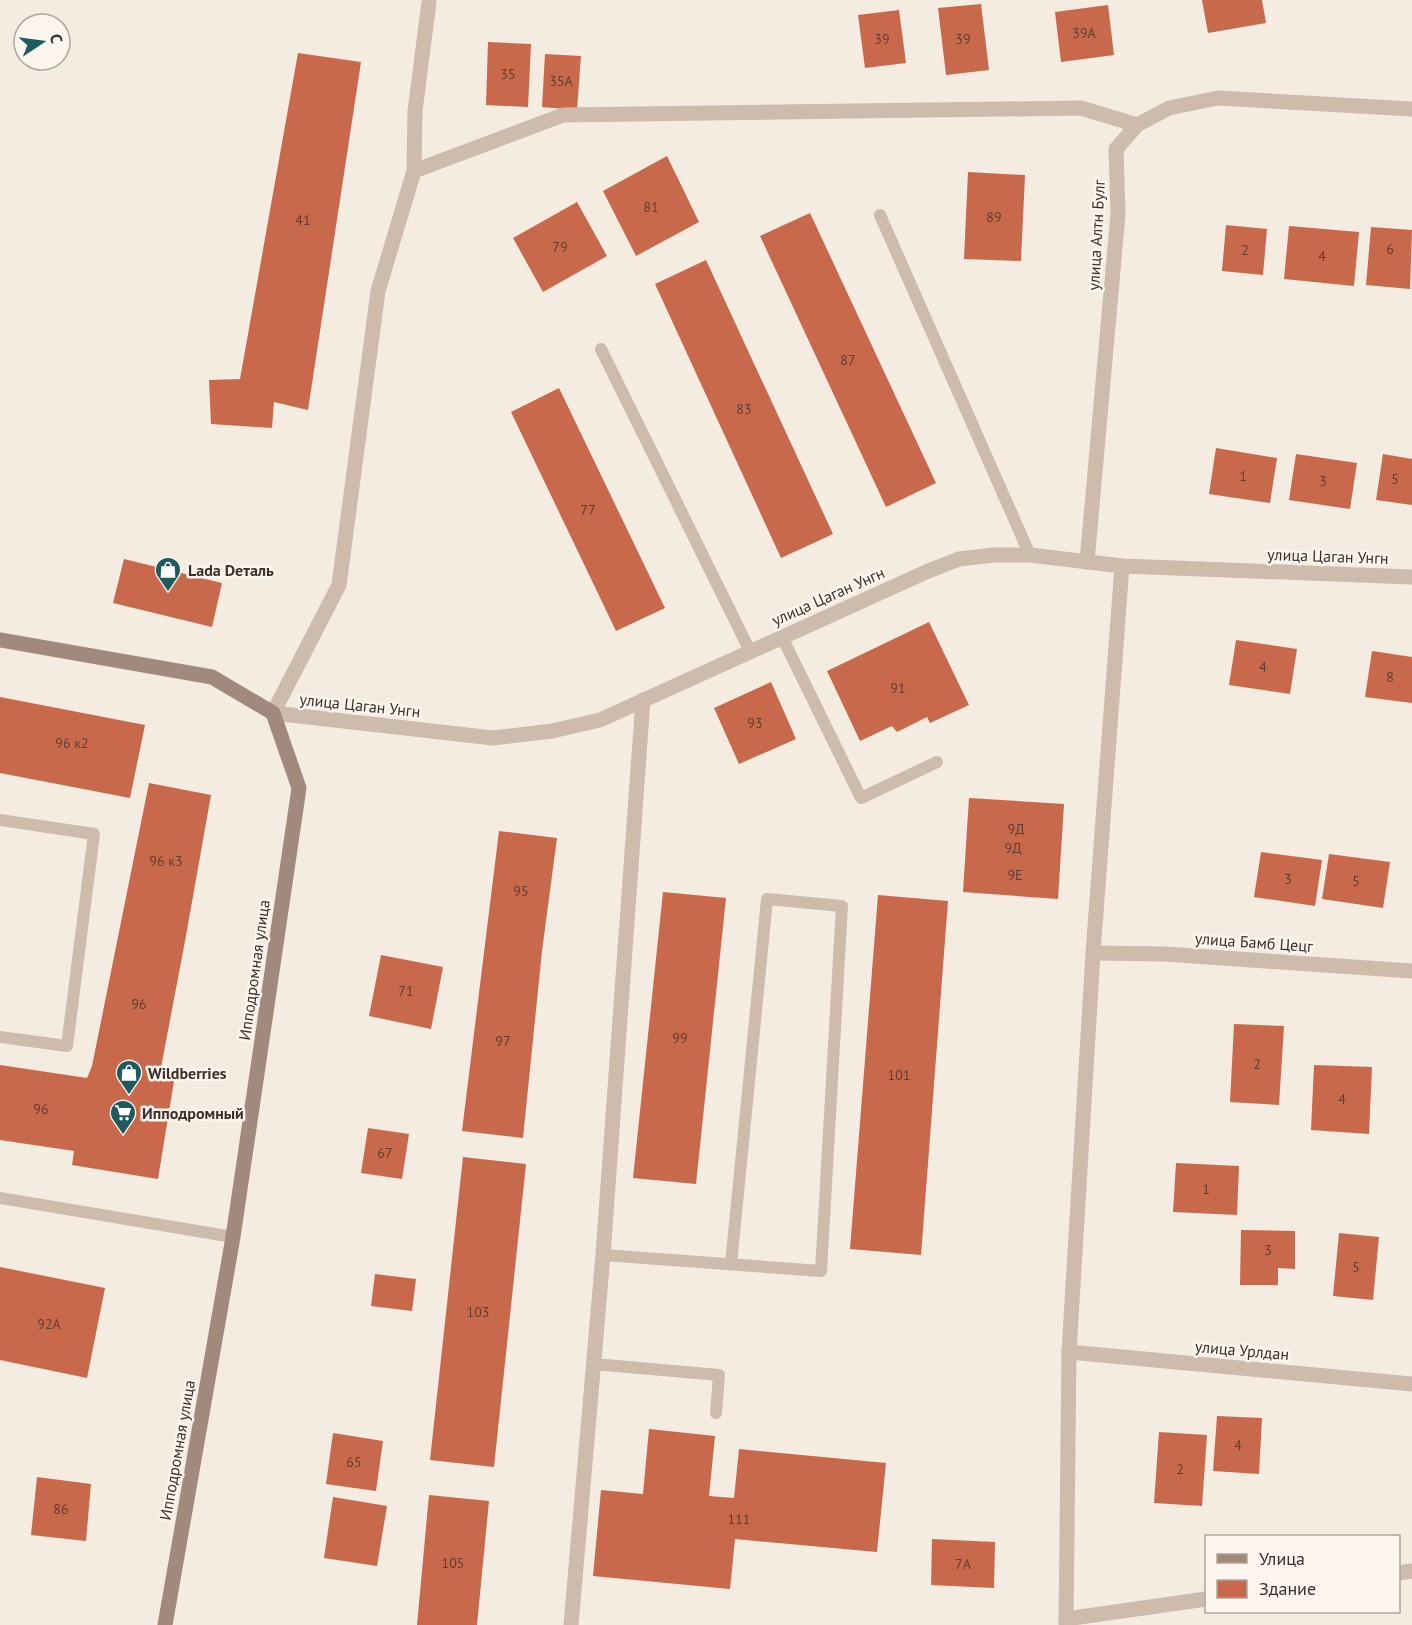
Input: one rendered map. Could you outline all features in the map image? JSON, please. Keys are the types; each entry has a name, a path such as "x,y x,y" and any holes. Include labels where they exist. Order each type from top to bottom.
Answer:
{"main road":[{"path":"0,640 212,677 273,713"},
{"name":"Ипподромная улица","path":"165,1625 233,1237 299,788 273,713"}],"street":[{"path":"273,713 339,585 378,291 414,171 415,111 429,2"},
{"name":"улица Алтн Булг","path":"1087,562 1118,214 1116,149 1137,125 1169,108 1218,98 1412,109"},
{"path":"414,171 563,115 1081,108 1137,125"},
{"name":"улица Цаган Унгн","path":"273,713 493,738 552,731 600,720 959,559 994,555 1030,555 1122,566 1412,577"},
{"path":"1122,566 1093,953 1069,1352 1066,1622 1205,1599"},
{"path":"571,1625 603,1255 643,700"},
{"name":"улица Бамб Цецг","path":"1093,953 1165,954 1412,970"},
{"name":"улица Урлдан","path":"1069,1352 1412,1384"}],"lane":[{"path":"880,215 1030,555"},
{"path":"601,349 750,651"},
{"path":"782,637 861,798 937,762"},
{"path":"0,820 94,834 67,1046 0,1037"},
{"path":"603,1255 821,1271 842,906 767,899 731,1264"},
{"path":"0,1198 233,1237"},
{"path":"594,1364 718,1375 716,1413"}],"building":[{"path":"1202,0 1262,0 1266,23 1208,33"},
{"path":"981,4 989,70 946,75 938,8"},
{"path":"1108,5 1114,55 1061,62 1055,12"},
{"path":"899,10 906,63 865,68 858,15"},
{"path":"488,42 531,44 528,107 486,105"},
{"path":"298,53 361,62 308,410 274,402 272,428 211,424 209,380 240,379"},
{"path":"545,54 581,56 577,110 542,107"},
{"path":"667,156 699,222 636,256 603,191"},
{"path":"968,172 1025,175 1021,261 964,259"},
{"path":"577,202 607,256 543,292 513,238"},
{"path":"810,213 936,483 886,507 760,236"},
{"path":"1226,225 1267,229 1263,275 1222,271"},
{"path":"1289,226 1359,232 1354,286 1284,279"},
{"path":"1371,227 1412,230 1410,289 1366,285"},
{"path":"706,260 833,534 781,558 655,284"},
{"path":"559,388 665,608 616,631 511,412"},
{"path":"1216,448 1277,458 1270,503 1209,494"},
{"path":"1296,454 1357,463 1350,509 1289,500"},
{"path":"1383,454 1412,459 1412,505 1376,500"},
{"name":"Lada Dеталь","path":"124,559 222,583 212,627 113,603"},
{"path":"929,622 969,705 930,723 927,717 897,732 892,726 860,741 827,671"},
{"path":"1236,640 1297,649 1290,694 1229,685"},
{"path":"1372,651 1412,657 1412,703 1365,697"},
{"path":"771,682 796,739 739,764 714,708"},
{"path":"0,697 145,725 130,798 0,773"},
{"path":"149,783 211,795 159,1078 174,1081 158,1179 72,1165 74,1151 0,1140 0,1065 87,1078 92,1066"},
{"path":"969,798 1064,804 1058,899 963,892"},
{"path":"499,831 557,838 542,951 523,1138 462,1131"},
{"path":"1261,852 1322,860 1315,906 1254,897"},
{"path":"1329,854 1390,862 1383,908 1322,899"},
{"path":"663,892 726,898 696,1184 633,1178"},
{"path":"878,895 948,901 921,1255 850,1249"},
{"path":"381,955 443,967 431,1029 369,1016"},
{"path":"1234,1024 1284,1026 1279,1105 1230,1102"},
{"path":"1314,1065 1372,1067 1369,1134 1311,1130"},
{"path":"368,1128 409,1134 402,1179 361,1173"},
{"path":"463,1157 526,1164 494,1467 430,1460"},
{"path":"1176,1163 1239,1166 1237,1215 1173,1212"},
{"path":"1241,1230 1295,1231 1295,1269 1278,1268 1278,1285 1240,1285"},
{"path":"1339,1233 1379,1237 1373,1300 1333,1296"},
{"path":"0,1267 105,1288 87,1378 0,1360"},
{"path":"375,1274 416,1279 412,1311 371,1306"},
{"path":"1217,1416 1262,1418 1259,1474 1213,1471"},
{"path":"649,1429 715,1436 709,1496 734,1498 739,1449 886,1463 877,1552 735,1539 730,1589 593,1576 601,1490 643,1494"},
{"path":"1159,1432 1207,1435 1202,1506 1154,1503"},
{"path":"333,1433 383,1441 376,1491 326,1484"},
{"path":"37,1477 91,1484 86,1541 31,1535"},
{"path":"429,1495 489,1501 477,1625 417,1625"},
{"path":"333,1497 387,1506 377,1566 324,1558"},
{"path":"932,1539 995,1542 994,1588 931,1585"}],"place":[{"name":"Lada Dеталь","path":"168,593"},
{"name":"Wildberries","path":"129,1096"},
{"name":"Ипподромный","path":"123,1136"}]}
